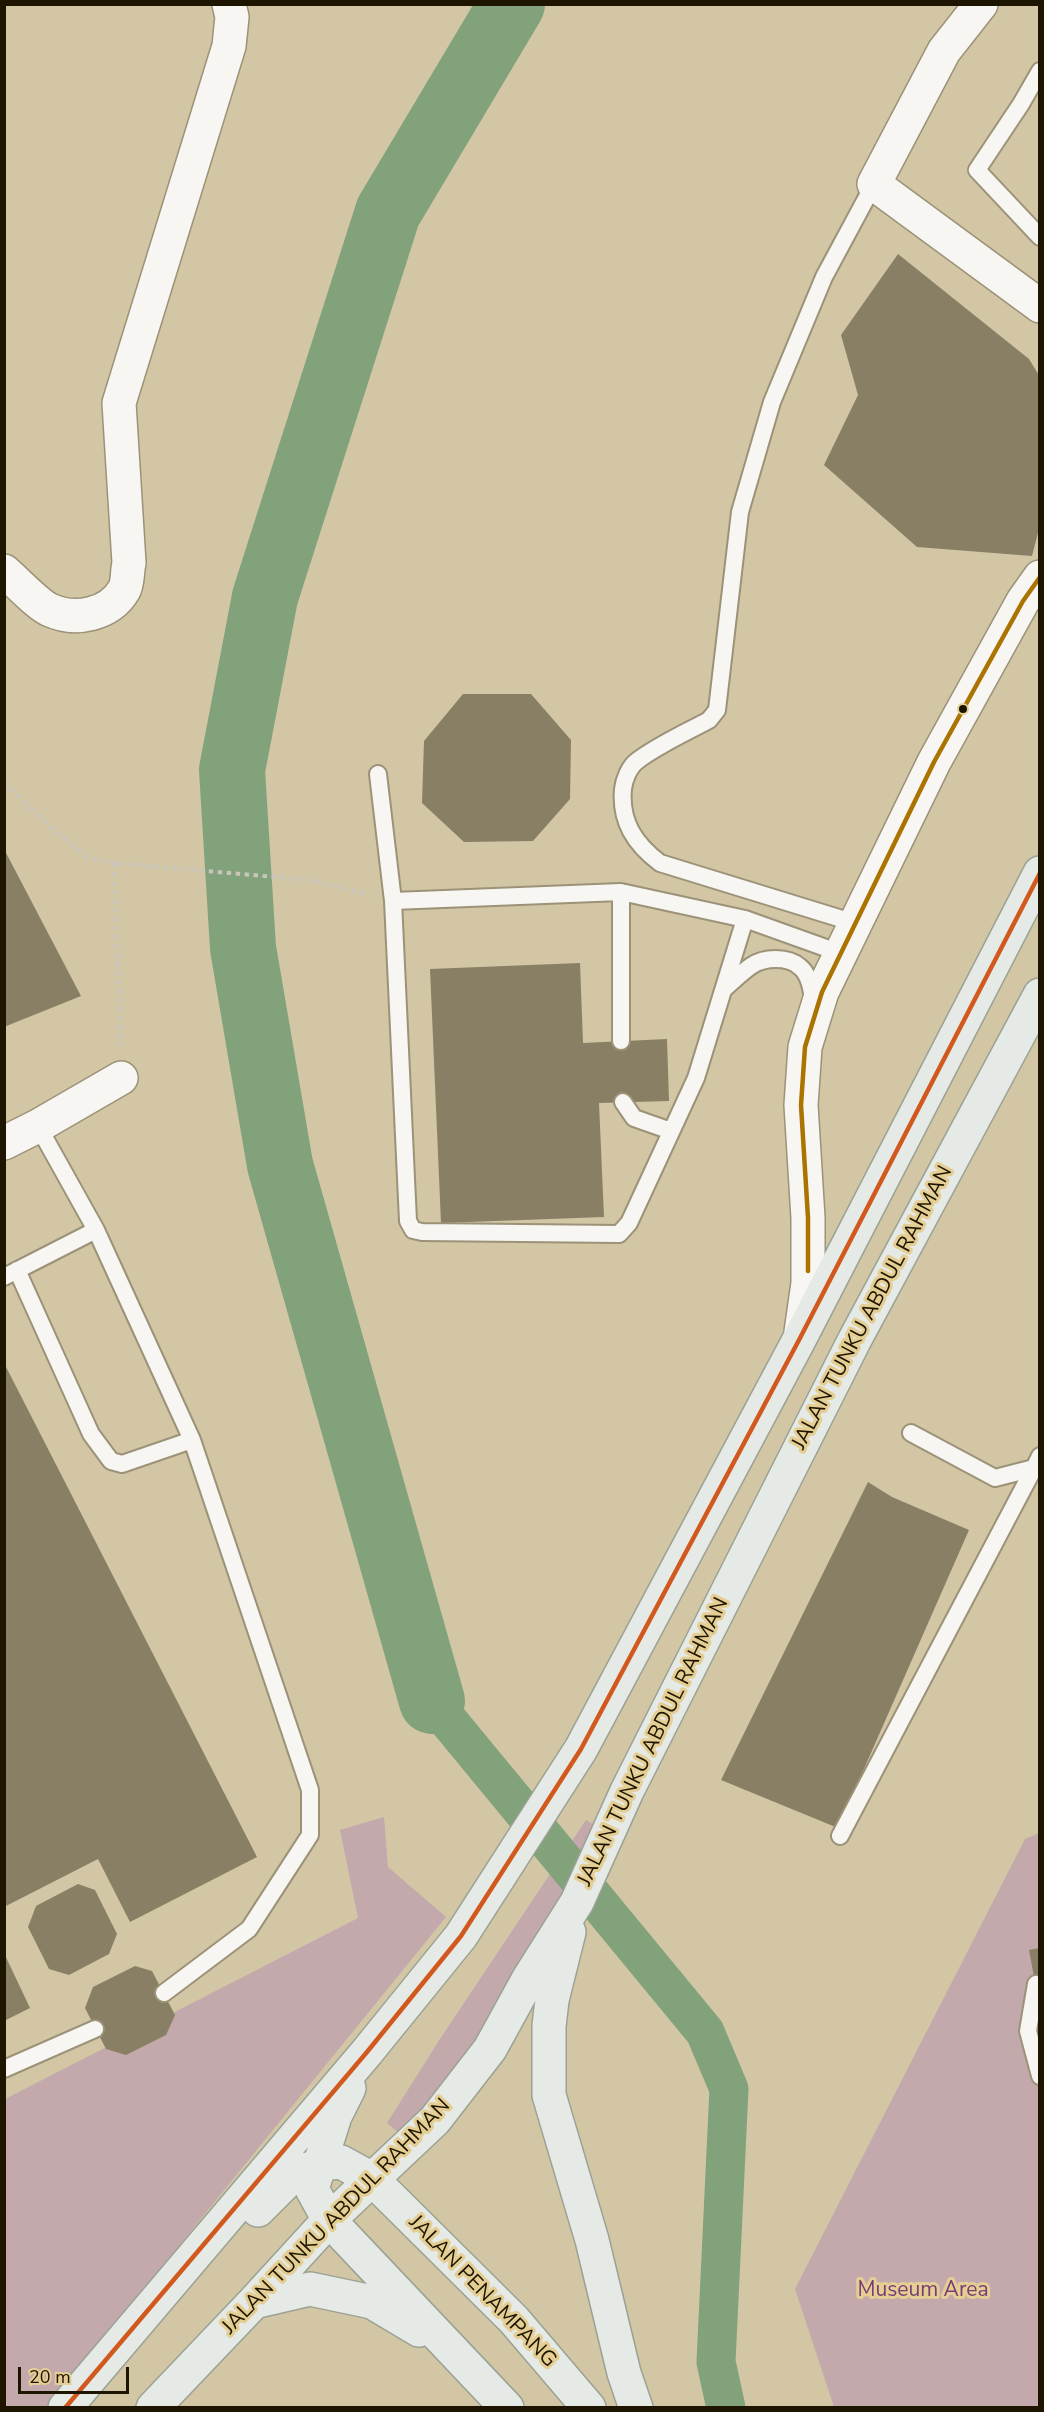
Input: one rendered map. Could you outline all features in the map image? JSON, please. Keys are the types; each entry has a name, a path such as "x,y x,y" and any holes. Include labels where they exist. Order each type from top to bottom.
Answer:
{"main road":[{"path":"64,2408 367,2052 461,1936 581,1749 799,1340 1040,873"},
{"name":"JALAN TUNKU ABDUL RAHMAN","path":"153,2408 255,2302 329,2220 435,2120 490,2049 541,1989 627,1791 854,1341 1040,995"},
{"path":"541,1989 549,2026 549,2095 592,2241 624,2373 636,2408"},
{"path":"367,2052 335,2116 312,2189 329,2220 507,2408"},
{"name":"JALAN PENAMPANG","path":"321,2166 341,2162 372,2179 514,2320 589,2408"},
{"path":"95,2372 290,2178 301,2170 321,2166"},
{"path":"255,2302 310,2289 372,2302 452,2349"}],"street":[{"path":"4,571 50,610 74,615 97,613 114,602 125,588 129,562 119,404 226,58 232,17 229,4"},
{"path":"981,4 944,51 874,184 1040,306"},
{"path":"799,1340 808,1283 808,1218 801,1105 805,1047 815,1014 822,992 840,953 934,762 1023,601 1040,577"},
{"path":"4,1143 121,1078"}],"lane":[{"path":"1040,71 977,170 1040,237"},
{"path":"855,923 660,863 644,850 627,828 622,805 624,781 635,762 709,720 717,710 740,512 772,402 824,277 874,184"},
{"path":"378,774 393,901 408,1221 413,1230 620,1234 629,1223 696,1078 744,919"},
{"path":"393,901 621,892 744,919 840,953"},
{"path":"621,892 621,1041"},
{"path":"722,991 752,964 766,959 784,960 801,967 808,980 815,1014"},
{"path":"623,1102 634,1118 671,1131"},
{"path":"38,1126 96,1230 192,1440 310,1790 310,1835 249,1929 164,1993"},
{"path":"96,1230 11,1274 91,1434 111,1461 122,1464 192,1440"},
{"path":"911,1433 995,1478 1037,1462"},
{"path":"840,1836 1037,1462"},
{"path":"1036,1984 1028,2031 1040,2076"},
{"path":"4,2069 95,2029"}],"path":[{"path":"4,783 54,830 87,857 114,862 310,880 330,885"},
{"path":"114,862 121,1078"}],"green space":[{"path":"384,1817 388,1867 446,1917 48,2407 5,2408 5,2099 358,1918 340,1830"},
{"path":"586,1820 601,1829 468,2056 401,2135 387,2123 438,2042"},
{"name":"Museum Area","path":"1039,1833 1039,2407 834,2407 795,2289 1025,1839"}],"building":[{"path":"898,254 1029,359 1040,377 1040,525 1032,556 917,547 824,465 858,395 841,335"},
{"path":"463,694 531,694 571,740 570,799 533,841 464,842 422,803 424,741"},
{"path":"4,849 81,996 4,1027"},
{"path":"580,963 583,1043 667,1039 669,1101 599,1103 604,1217 441,1223 430,969"},
{"path":"4,1363 257,1857 130,1922 98,1859 4,1907"},
{"path":"868,1482 892,1497 969,1530 838,1828 721,1780"},
{"path":"78,1884 95,1890 117,1934 109,1954 69,1975 49,1969 28,1927 36,1906"},
{"path":"1040,1948 1040,1998 1038,1998 1029,1950"},
{"path":"4,1953 30,2008 4,2021"},
{"path":"135,1966 152,1971 175,2015 166,2035 126,2055 106,2049 85,2008 93,1987"}],"waterway":[{"path":"432,1701 280,1165 243,948 232,770 265,597 388,212 512,4"},
{"path":"432,1701 705,2032 729,2089 716,2362 726,2408"}],"transit line":[{"path":"808,1271 808,1218 801,1105 805,1047 822,992 934,762 1023,601 1040,577"},
{"path":"65,2408 367,2052 461,1936 581,1749 799,1340 1040,873"}]}
